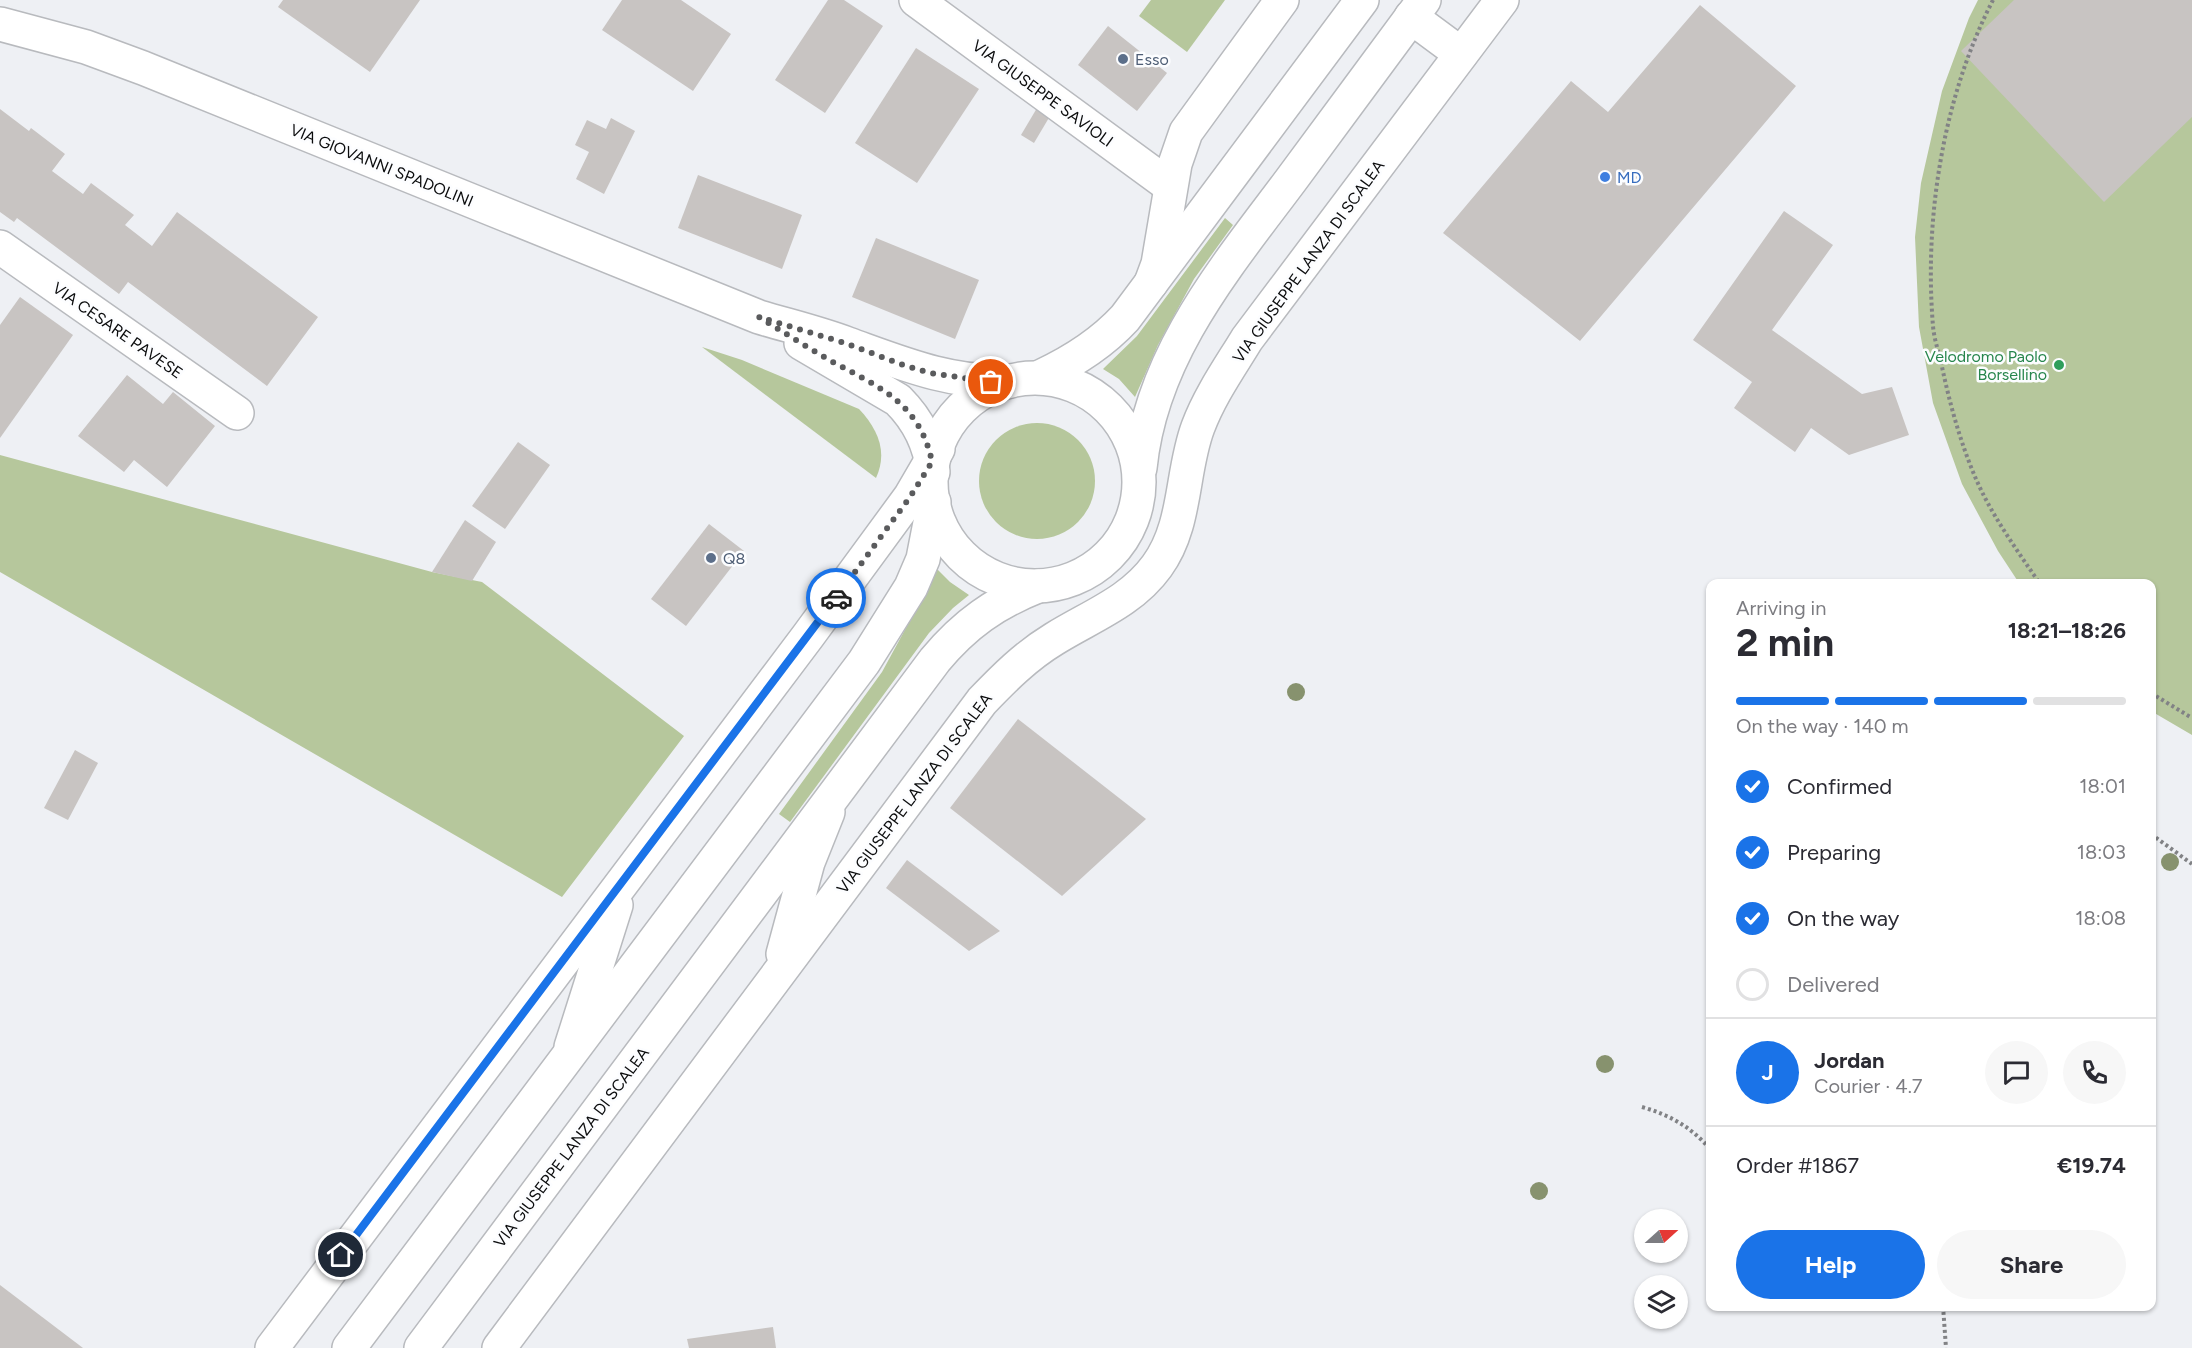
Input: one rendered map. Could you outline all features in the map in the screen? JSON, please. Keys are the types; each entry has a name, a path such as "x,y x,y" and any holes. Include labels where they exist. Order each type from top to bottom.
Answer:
{"street":[{"name":"VIA GIUSEPPE SAVIOLI","path":"916,0 1170,186"},
{"path":"1149,288 1158,264 1175,164 1186,132 1282,0"},
{"path":"349,1348 823,717 883,633 911,587 923,559 934,471 948,426 958,412 986,391 1009,381 1042,376 1085,354 1106,338 1149,288 1362,0"},
{"name":"VIA GIUSEPPE LANZA DI SCALEA","path":"499,1348 946,747 994,688 1036,650 1127,597 1154,571 1174,534 1198,426 1228,370 1247,339 1502,0"},
{"path":"934,471 948,541 964,561 982,573 1000,581 1038,586 1054,584 1082,573 1103,561 1124,536 1131,520 1136,503 1144,440 1158,388 1187,327 1231,261 1418,9 1461,54"},
{"name":"VIA GIOVANNI SPADOLINI","path":"0,24 86,47 143,68 759,317 845,343 930,373 972,380 1009,381"},
{"name":"VIA CESARE PAVESE","path":"0,247 237,413"},
{"name":"VIA GIOVANNI SPADOLINI","path":"759,317 898,400 922,431 934,471"},
{"path":"1042,376 1065,380 1084,388 1102,401 1125,429 1132,444 1139,475"},
{"path":"272,1348 910,497 934,471"},
{"name":"VIA GIUSEPPE LANZA DI SCALEA","path":"421,1348 948,645 986,611 1002,601 1038,586"},
{"name":"VIA GIUSEPPE LANZA DI SCALEA","path":"761,995 778,967 785,948 808,862 818,834 830,808 851,773"},
{"path":"568,1055 587,1001 609,923 635,866"}],"path":[{"path":"1993,0 1980,26 1955,98 1935,184 1932,238 1933,328 1948,399 1977,480 2011,541 2037,579"},
{"path":"2156,696 2192,718"},
{"path":"2156,838 2192,864"},
{"path":"1642,1107 1659,1112 1681,1123 1706,1145"},
{"path":"1943,1311 1946,1348"}],"green space":[{"path":"1151,0 1225,0 1187,52 1139,16"},
{"name":"Velodromo Paolo Borsellino","path":"1978,0 2192,0 2192,735 2156,714 2156,579 2016,579 1998,551 1962,484 1933,403 1919,327 1915,237 1921,183 1942,91"},
{"path":"1225,218 1233,225 1194,279 1158,345 1135,397 1119,379 1103,369 1137,336"},
{"path":"702,347 742,360 859,409 879,441 881,459 876,478"},
{"path":"1037,423 1059,428 1078,440 1090,459 1095,481 1090,503 1078,522 1059,534 1037,539 1015,534 996,522 984,503 979,481 984,459 996,440 1015,428"},
{"path":"0,455 432,572 482,582 684,736 562,897 0,572"},
{"path":"934,566 950,582 969,595 929,633 790,822 779,814 882,672 913,615"}],"building":[{"path":"283,0 420,0 370,72 278,7"},
{"path":"622,0 681,0 731,34 693,91 602,30"},
{"path":"828,0 844,0 883,26 825,113 775,80"},
{"path":"2014,0 2192,0 2192,117 2104,202 1961,51"},
{"name":"MD","path":"1700,5 1796,86 1580,341 1443,233 1571,81 1608,112"},
{"path":"1108,26 1167,73 1137,111 1078,65"},
{"path":"916,48 979,89 917,183 855,143"},
{"path":"1037,108 1050,116 1034,143 1021,135"},
{"path":"0,109 29,131 31,128 65,154 52,171 83,194 91,183 134,215 125,225 152,246 177,212 318,317 267,386 128,282 119,294 17,218 14,222 0,212"},
{"path":"611,118 635,131 604,194 576,179 589,152 575,145 587,120 606,129"},
{"path":"698,175 802,215 782,269 678,228"},
{"path":"1784,211 1833,245 1772,330 1862,394 1892,387 1909,435 1849,455 1811,428 1795,452 1734,408 1752,382 1693,340"},
{"path":"876,238 979,280 955,339 852,297"},
{"path":"20,297 73,335 0,438 0,325"},
{"path":"127,375 163,404 173,392 215,426 167,487 134,460 124,472 78,436"},
{"path":"518,442 550,465 505,529 472,506"},
{"path":"465,520 496,542 472,581 432,572"},
{"path":"709,524 744,551 686,626 651,599"},
{"path":"1018,719 1146,819 1062,896 950,808"},
{"path":"75,750 98,763 68,820 44,808"},
{"path":"907,860 1000,931 969,951 886,888"},
{"path":"0,1285 83,1348 0,1348"},
{"path":"773,1327 776,1348 689,1348 687,1339"}],"way so far":[{"path":"836,598 910,497 932,462 922,431 898,400 885,390 811,350 759,317 845,343 930,373 991,382"}],"place":[{"name":"Esso","path":"1123,59"},
{"name":"MD","path":"1605,177"},
{"name":"Velodromo Paolo Borsellino","path":"2059,365"},
{"name":"Q8","path":"711,558"}],"route":[{"path":"341,1255 836,598"}]}
